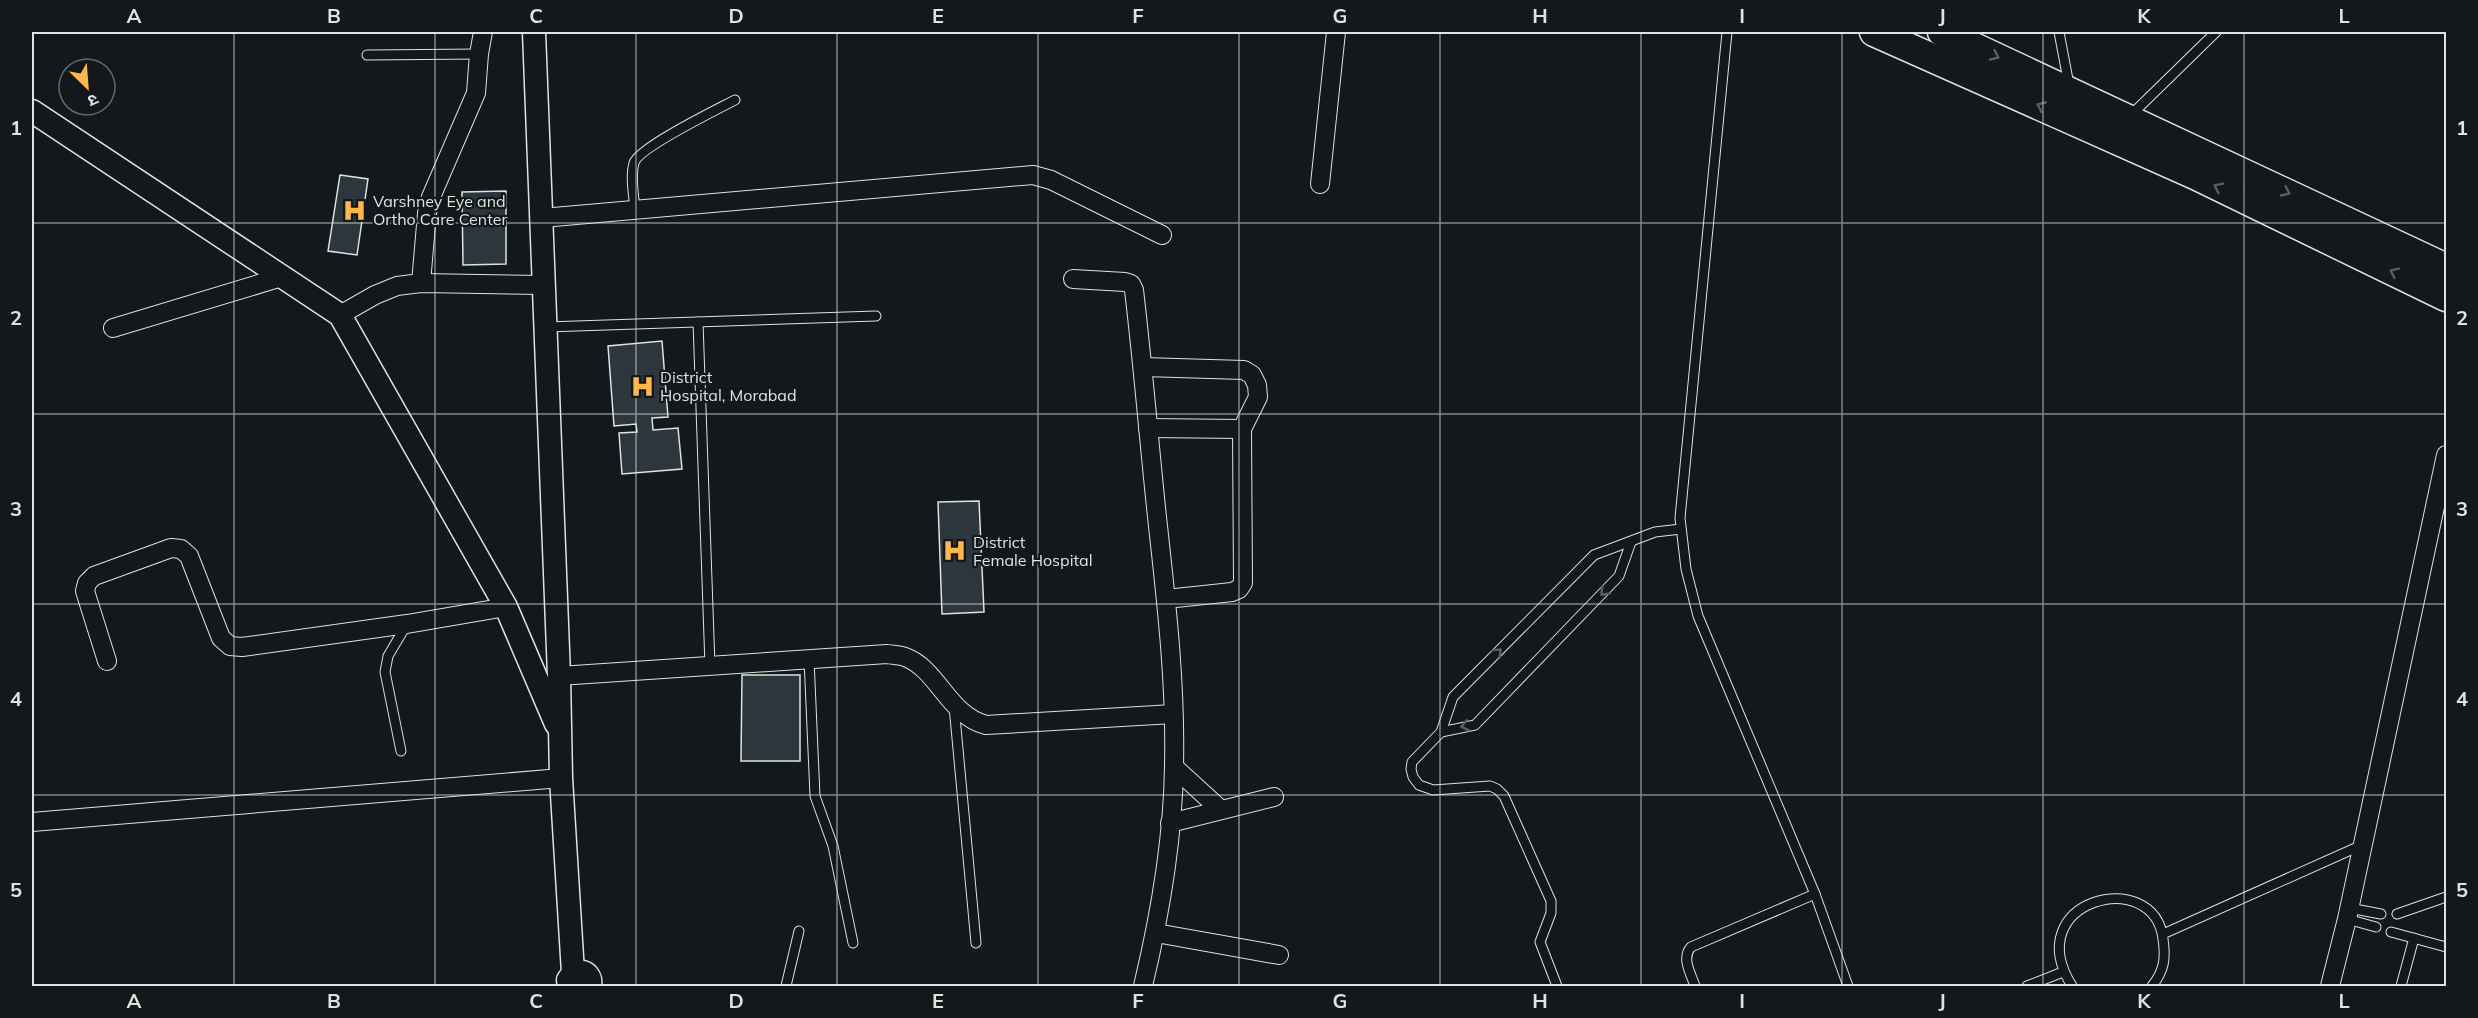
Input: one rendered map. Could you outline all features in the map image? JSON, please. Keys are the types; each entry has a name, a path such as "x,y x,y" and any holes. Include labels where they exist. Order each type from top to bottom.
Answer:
{"main road":[{"path":"1874,32 2194,175 2446,297"},
{"path":"1942,32 2446,268"}],"street":[{"path":"421,282 427,213 431,197 476,93 483,32"},
{"path":"534,32 561,778 585,983"},
{"path":"1320,184 1336,32"},
{"path":"32,111 340,315 506,607 560,733"},
{"path":"542,218 1033,176 1051,180 1162,235"},
{"path":"113,328 282,277"},
{"path":"1073,279 1125,282 1134,290 1166,599 1174,767 1170,823 1156,933 1143,987"},
{"path":"340,315 386,291 421,282 544,285"},
{"path":"1143,367 1244,370 1252,375 1257,385 1258,397 1242,429 1243,583 1239,589 1232,592 1166,599"},
{"path":"1148,428 1242,429"},
{"path":"2330,987 2348,913 2446,454"},
{"path":"107,661 85,591 87,583 94,576 171,548 181,549 189,556 220,638 230,646 243,647 407,624 506,607"},
{"path":"559,676 887,654 905,657 918,664 954,704 974,722 986,725 1173,714"},
{"path":"1174,767 1221,810"},
{"path":"32,822 561,778"},
{"path":"1170,823 1274,797"},
{"path":"1156,933 1279,955"}],"lane":[{"path":"1727,32 1681,506 1681,529 1686,569 1698,616 1815,894 1848,987"},
{"path":"2059,32 2070,91"},
{"path":"2128,119 2216,32"},
{"path":"367,55 479,54"},
{"path":"635,210 633,166 639,155 735,100"},
{"path":"546,327 876,316"},
{"path":"698,322 710,666"},
{"path":"1557,987 1540,942 1551,913 1551,901 1504,796 1490,786 1433,790 1419,785 1413,777 1412,762 1441,732 1453,697 1594,555 1656,532 1681,529"},
{"path":"1441,732 1474,725 1619,576 1631,542"},
{"path":"401,751 385,672 388,656 407,624"},
{"path":"809,659 815,796 833,846 853,943"},
{"path":"954,704 976,943"},
{"path":"2163,934 2362,845"},
{"path":"1695,987 1686,958 1686,952 1691,946 1815,894"},
{"path":"2397,914 2446,897"},
{"path":"2072,987 2063,972 2059,955 2061,937 2068,921 2081,908 2097,900 2115,898 2132,901 2147,911 2159,924 2163,934 2166,959 2152,987"},
{"path":"2348,913 2381,914"},
{"path":"2348,913 2376,927"},
{"path":"786,987 799,931"},
{"path":"2391,932 2446,947"},
{"path":"2401,987 2414,938"},
{"path":"2027,987 2063,972"}],"building":[{"path":"340,175 368,179 357,255 328,251"},
{"path":"506,191 506,264 463,265 462,192"},
{"path":"662,341 668,417 652,418 653,430 678,428 682,469 622,474 619,433 637,432 636,424 614,426 608,346"},
{"path":"979,501 984,612 942,614 938,502"},
{"path":"742,675 800,675 800,761 741,761"}],"place":[{"name":"Varshney Eye and Ortho Care Center","path":"355,210"},
{"name":"District Hospital, Morabad","path":"642,386"},
{"name":"District Female Hospital","path":"955,551"}]}
